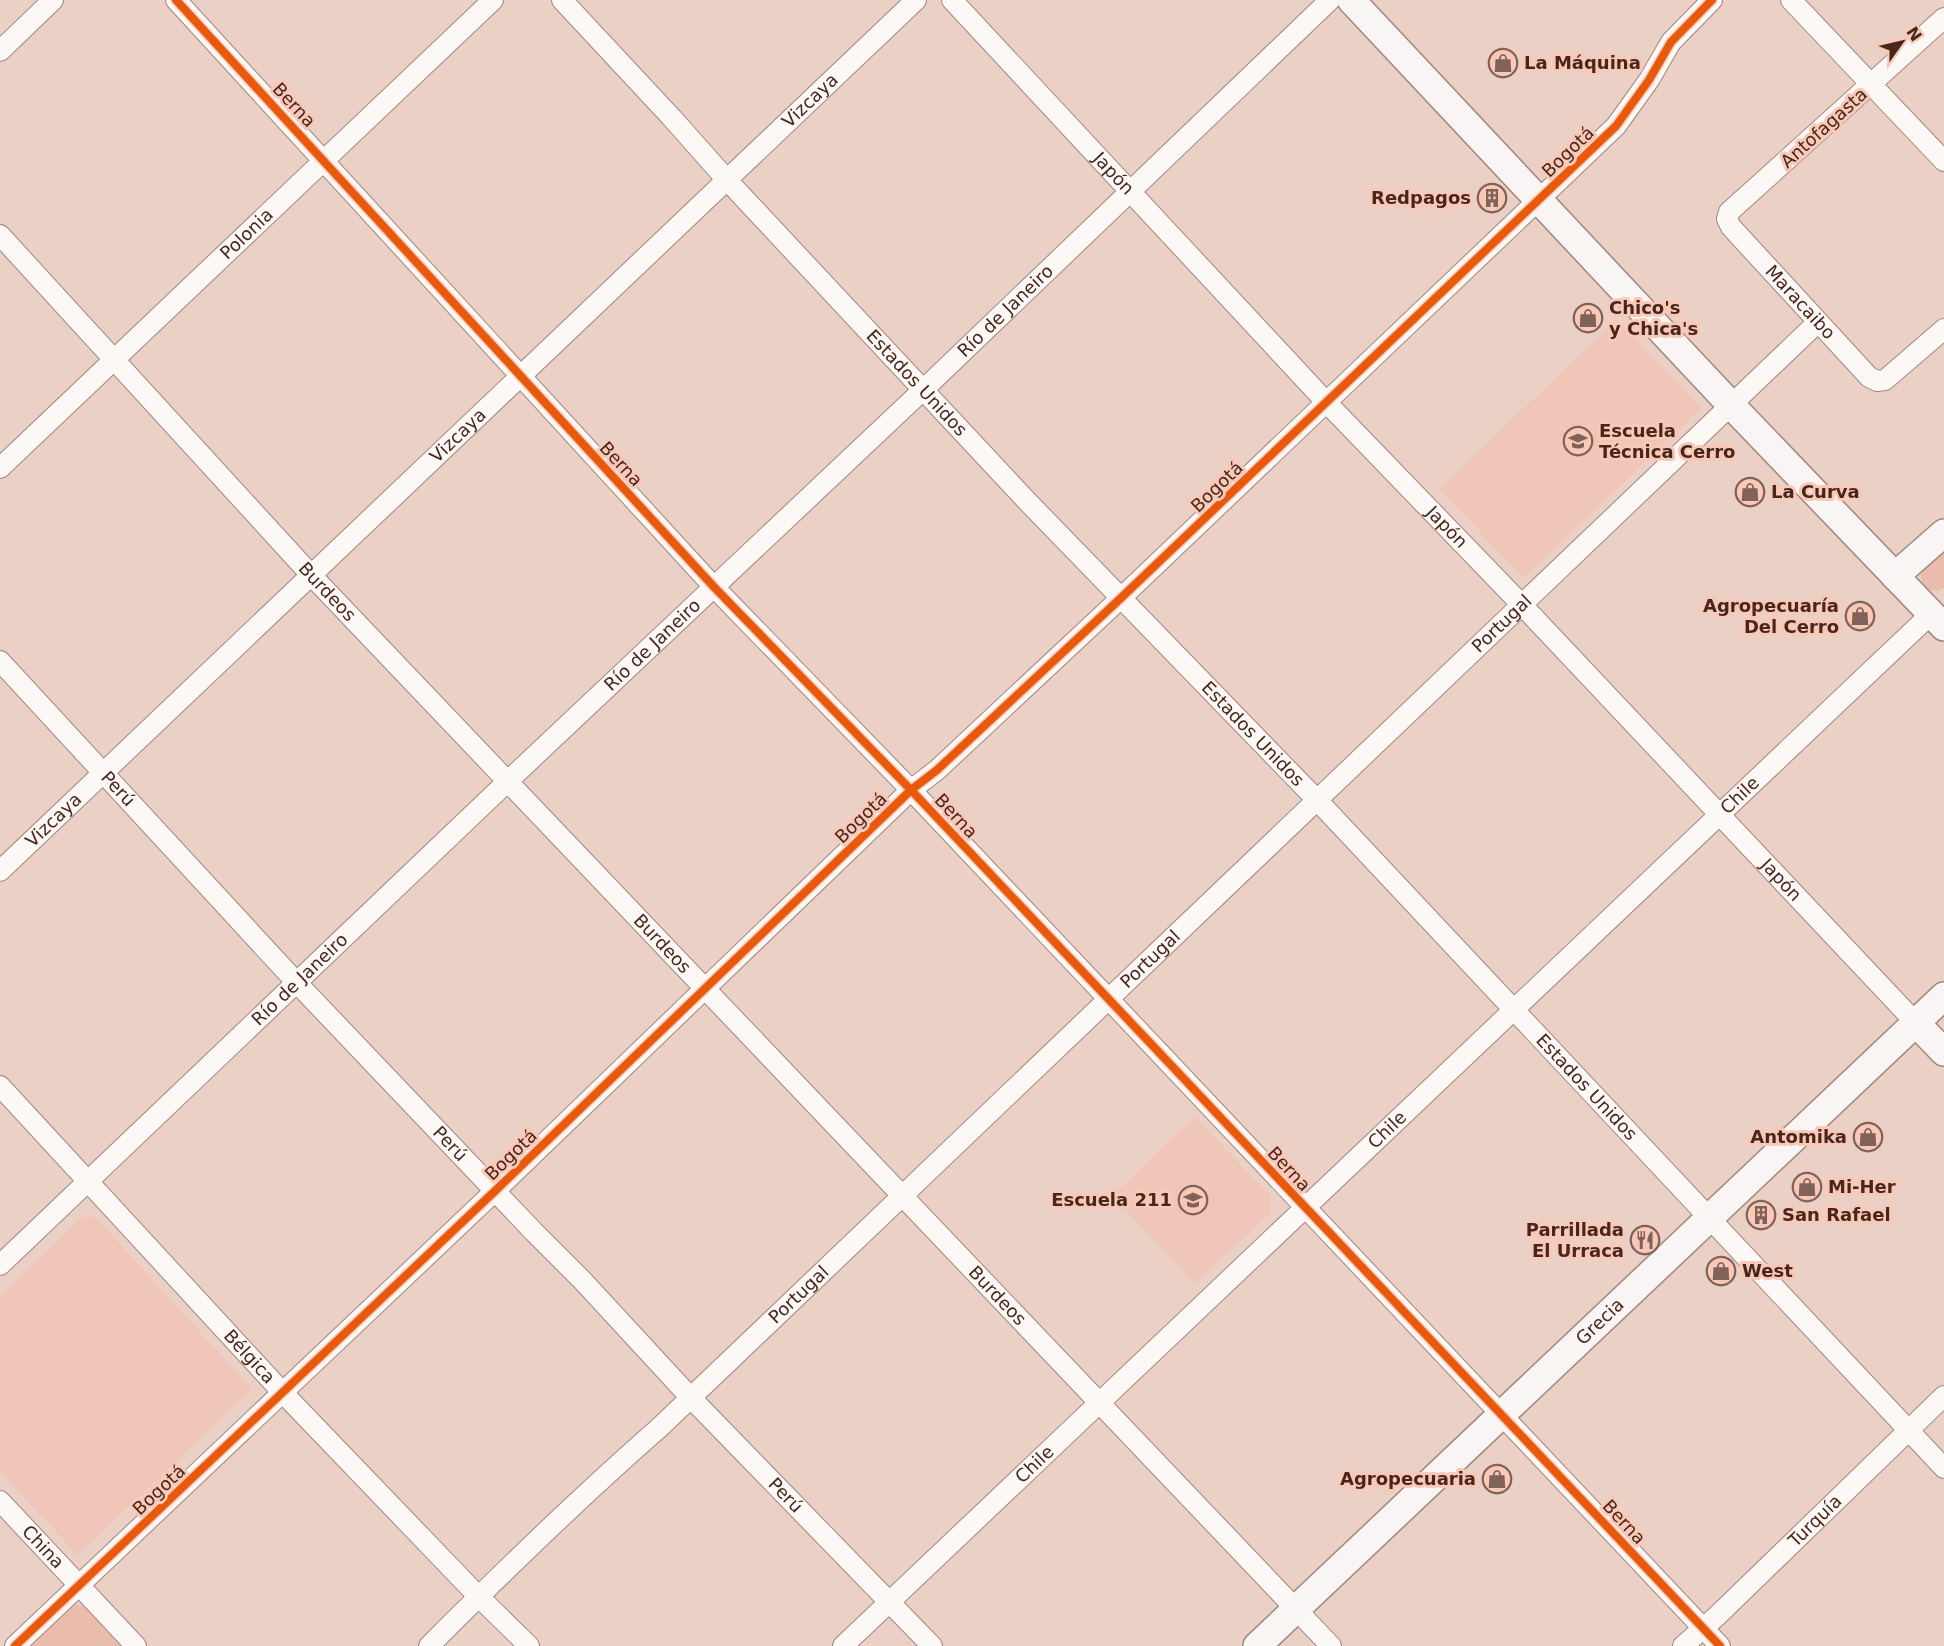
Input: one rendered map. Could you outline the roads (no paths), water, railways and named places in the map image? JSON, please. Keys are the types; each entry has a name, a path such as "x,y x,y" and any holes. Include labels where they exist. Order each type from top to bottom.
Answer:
{"street":[{"path":"0,51 53,0"},
{"name":"Berna","path":"176,0 714,587 911,790 1720,1646"},
{"name":"Polonia","path":"0,468 493,0"},
{"name":"Estados Unidos","path":"562,0 1026,500 1317,800 1944,1468"},
{"name":"Vizcaya","path":"0,871 916,0"},
{"name":"Japón","path":"952,0 1327,403 1522,605 1944,1052"},
{"name":"Río de Janeiro","path":"0,1264 924,389 1330,0"},
{"path":"1351,0 1731,405 1895,576 1940,614"},
{"name":"Bogotá","path":"15,1646 495,1191 911,790 937,770 1122,597 1540,200 1616,126 1649,80 1671,42 1712,0"},
{"path":"1791,0 1944,161"},
{"name":"Antofagasta","path":"1729,212 1944,18"},
{"name":"Maracaibo","path":"1729,212 1726,219 1731,227 1869,377 1877,381 1885,380 1944,329"},
{"name":"Burdeos","path":"0,235 312,576 1331,1646"},
{"name":"Portugal","path":"429,1646 478,1596 690,1397 1818,322"},
{"path":"1895,576 1944,533"},
{"name":"Chile","path":"843,1646 1719,815 1940,614"},
{"name":"Perú","path":"0,661 297,982 582,1280 690,1397 932,1646"},
{"name":"Grecia","path":"1257,1646 1944,996"},
{"name":"Bélgica","path":"0,1086 283,1393 529,1646"},
{"name":"Turquía","path":"1683,1646 1704,1629 1944,1395"},
{"name":"China","path":"0,1501 136,1646"}],"place":[{"name":"La Máquina","path":"1503,63"},
{"name":"Redpagos","path":"1492,198"},
{"name":"Chico's y Chica's","path":"1588,318"},
{"name":"Escuela Técnica Cerro","path":"1578,441"},
{"name":"La Curva","path":"1750,492"},
{"name":"Agropecuaría Del Cerro","path":"1860,616"},
{"name":"Antomika","path":"1868,1137"},
{"name":"Mi-Her","path":"1807,1187"},
{"name":"Escuela 211","path":"1193,1200"},
{"name":"San Rafael","path":"1761,1215"},
{"name":"Parrillada El Urraca","path":"1645,1240"},
{"name":"West","path":"1721,1271"},
{"name":"Agropecuaria","path":"1497,1479"}]}
